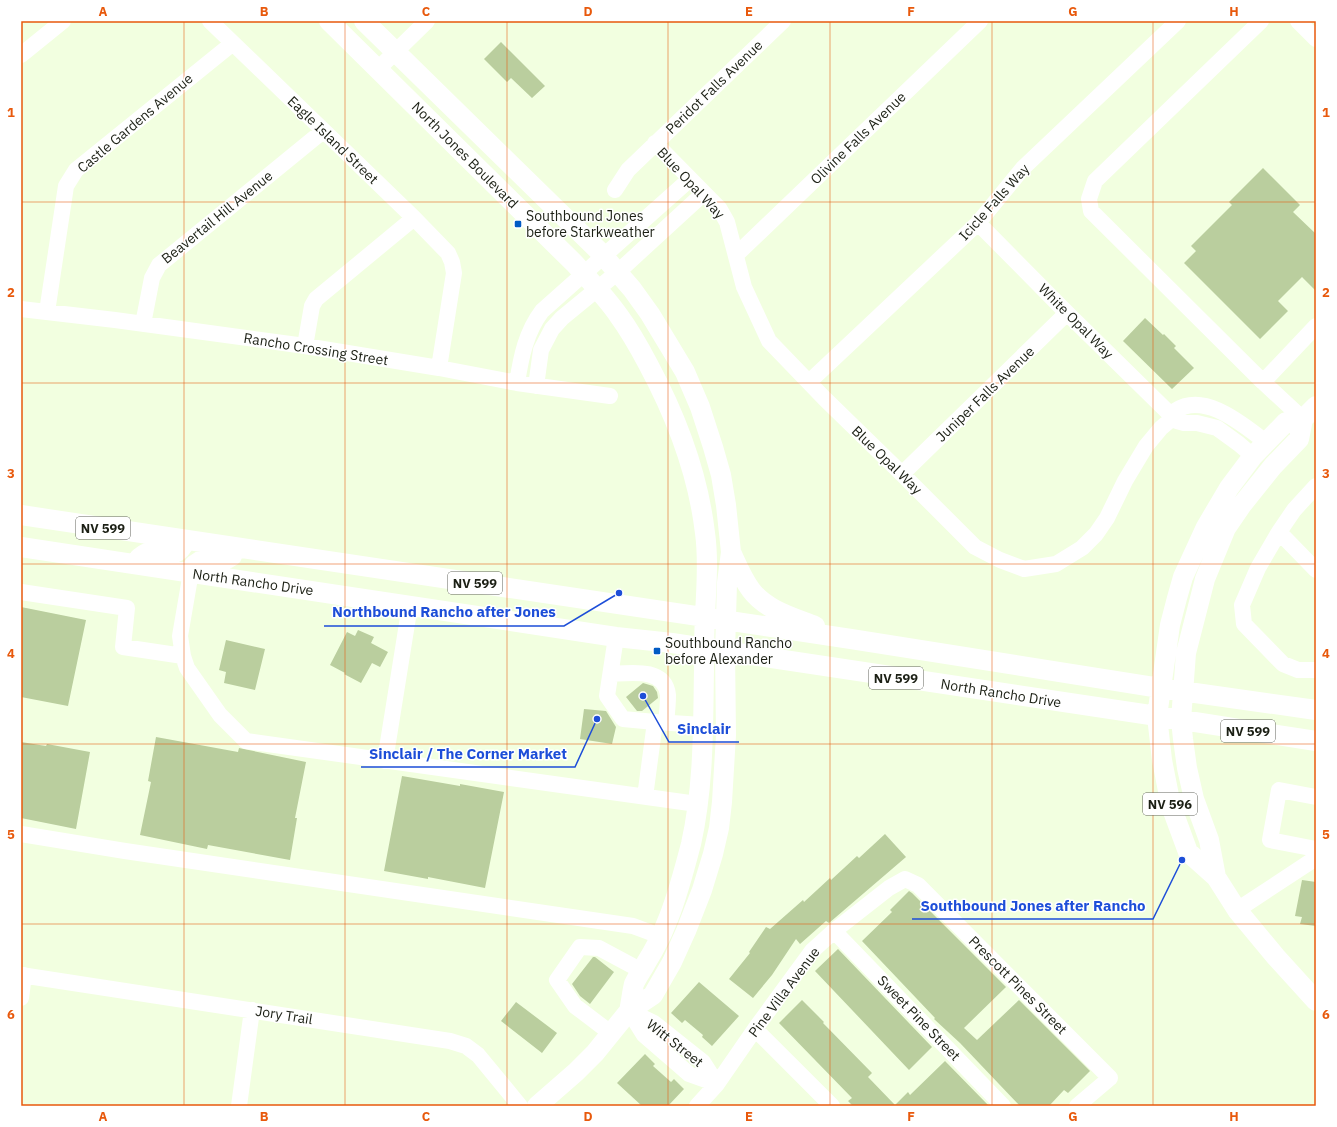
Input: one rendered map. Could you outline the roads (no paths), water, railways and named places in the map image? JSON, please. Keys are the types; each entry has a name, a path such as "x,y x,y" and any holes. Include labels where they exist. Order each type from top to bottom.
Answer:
{"main road":[{"name":"North Jones Boulevard","path":"329,21 584,273 619,316 634,338 679,429 700,498 705,534 707,566 700,787 690,844 667,923 635,983 629,1011"},
{"name":"North Jones Boulevard","path":"364,21 618,272 650,314 685,372 700,407 714,447 726,505 730,552 727,583 726,621 726,734 719,828 702,890 672,962 653,995 629,1011"},
{"path":"1160,688 1170,625 1183,577 1206,527 1229,488 1260,449 1286,422 1310,413"},
{"path":"1183,690 1186,653 1205,579 1226,528 1241,506 1273,466 1299,439 1310,413"},
{"name":"NV 599","path":"21,516 726,621 1160,688 1183,690 1316,710"},
{"path":"131,564 146,553 169,554 175,552 180,549 185,541"},
{"name":"North Rancho Drive","path":"21,547 616,637 704,648 1316,741"},
{"path":"191,572 194,565 203,558 227,559 244,549"},
{"path":"730,552 750,589 760,600 781,613 851,640"},
{"name":"NV 596","path":"1160,688 1157,716 1162,760 1171,806 1188,852 1216,877 1237,910 1276,957 1316,1000"},
{"name":"NV 596","path":"1183,690 1181,720 1187,768 1194,799 1209,840 1216,877"},
{"path":"697,804 705,816 695,870 702,890"},
{"path":"537,1106 576,1072 595,1053 612,1034 629,1011"}],"street":[{"path":"21,55 63,21"},
{"name":"Eagle Island Street","path":"210,21 414,218 448,253 452,262 454,273 438,368"},
{"path":"378,69 427,21"},
{"name":"Peridot Falls Avenue","path":"616,190 628,170 783,21"},
{"name":"Olivine Falls Avenue","path":"736,255 980,21"},
{"name":"Icicle Falls Way","path":"809,382 978,223 1023,168 1178,21"},
{"path":"1261,21 1095,181 1089,199 1091,210 1263,382 1310,413"},
{"path":"1298,21 1316,39"},
{"name":"Castle Gardens Avenue","path":"46,312 66,186 76,170 233,43"},
{"name":"Beavertail Hill Avenue","path":"143,324 152,278 159,265 324,131"},
{"name":"Blue Opal Way","path":"655,143 719,208 727,222 744,287 769,341 975,547 1000,560 1024,569 1056,564 1082,548 1096,534 1107,518 1125,481 1146,446 1161,428 1174,417 1175,411 1182,406 1197,405 1214,408 1234,417 1260,449"},
{"path":"517,383 523,352 530,331 535,320 542,311 690,179"},
{"path":"536,386 541,355 552,329 562,318 618,272 704,193"},
{"path":"661,205 674,220"},
{"path":"305,346 312,306 316,299 414,218"},
{"name":"White Opal Way","path":"978,223 1067,313 1174,417"},
{"name":"Rancho Crossing Street","path":"21,309 305,346 517,383 610,396"},
{"name":"Juniper Falls Avenue","path":"902,474 1067,313"},
{"path":"1263,382 1316,326"},
{"path":"523,352 541,355"},
{"path":"1197,405 1197,423"},
{"path":"1174,417 1177,421 1184,423 1197,423 1217,428 1260,449"},
{"path":"1316,486 1294,510 1279,532 1258,568 1242,605 1244,624 1283,664 1298,670 1316,670"},
{"path":"1279,532 1316,570"},
{"path":"191,572 180,636 183,656 187,668 220,714 246,742 697,804"},
{"path":"21,592 128,608 123,647 183,656"},
{"path":"385,761 410,605"},
{"path":"616,637 607,696 623,719 660,723 703,725"},
{"path":"611,674 646,673 656,676 663,684 668,694 660,723 646,797"},
{"path":"1316,797 1279,790 1270,840 1316,849"},
{"path":"21,834 132,852 633,926 660,936"},
{"path":"1237,910 1316,858"},
{"name":"Pine Villa Avenue","path":"697,1106 717,1084 812,951 834,931 889,888 905,879"},
{"name":"Prescott Pines Street","path":"905,879 918,885 1110,1078 1077,1106"},
{"name":"Sweet Pine Street","path":"834,931 1003,1106"},
{"path":"612,1034 575,1006 557,980 580,947 599,948 642,971"},
{"path":"21,998 23,975"},
{"name":"Jory Trail","path":"23,975 450,1041 466,1046 478,1055 520,1106"},
{"path":"238,1106 252,1010"},
{"name":"Witt Street","path":"629,1011 654,1023 703,1062 717,1084"},
{"name":"Witt Street","path":"629,1011 644,1035 689,1074 717,1084"},
{"path":"755,1029 832,1106"},
{"path":"681,1067 692,1054"}],"place":[{"name":"Southbound Jones before Starkweather","path":"518,224"},
{"name":"Northbound Rancho after Jones","path":"619,593"},
{"name":"Southbound Rancho before Alexander","path":"657,651"},
{"name":"Sinclair","path":"643,696"},
{"name":"Sinclair / The Corner Market","path":"597,719"},
{"name":"Southbound Jones after Rancho","path":"1182,860"}]}
